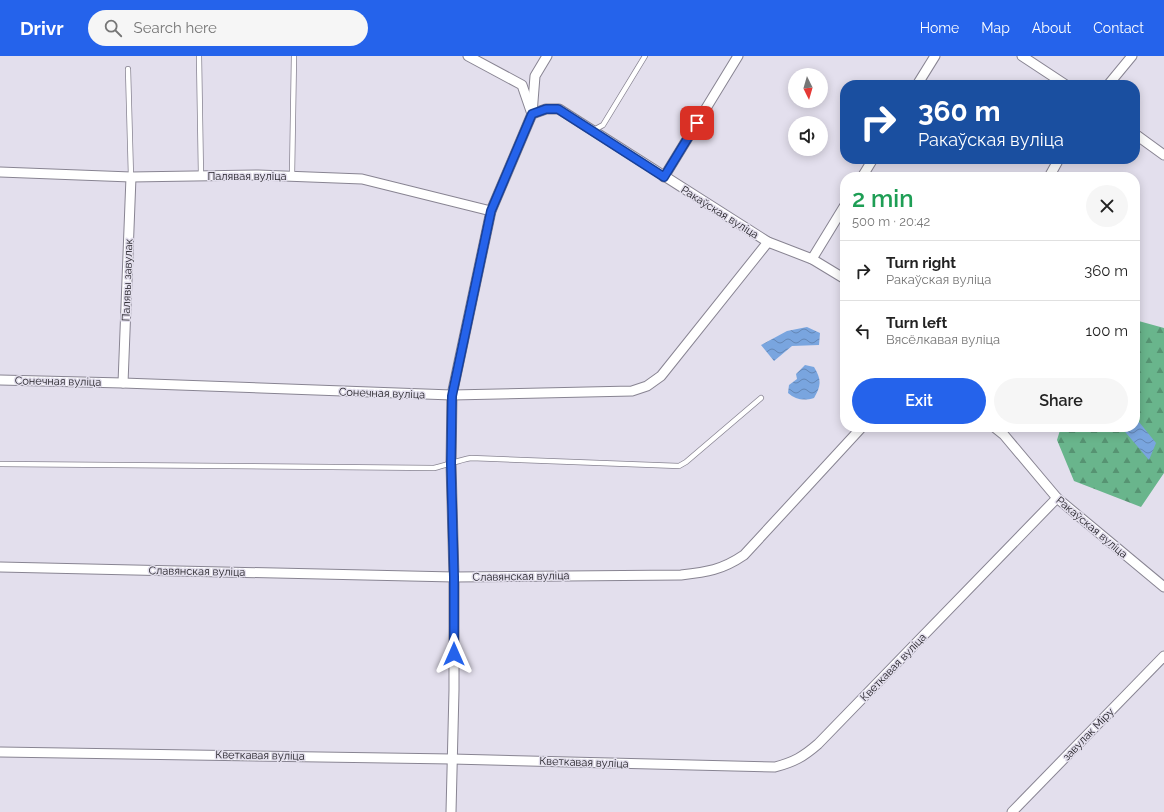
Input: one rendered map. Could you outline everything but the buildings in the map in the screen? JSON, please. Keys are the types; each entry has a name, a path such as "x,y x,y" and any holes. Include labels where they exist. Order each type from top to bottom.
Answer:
{"street":[{"path":"468,56 522,86 532,114"},
{"path":"451,812 454,690 454,577 451,464 452,396 491,211 532,114 535,76 547,56"},
{"path":"664,177 738,56"},
{"path":"920,80 935,56"},
{"path":"1022,56 1058,80"},
{"path":"1112,80 1132,56"},
{"name":"Ракаўская вуліца","path":"532,114 546,109 558,109 768,242 812,259 840,277"},
{"path":"1140,138 1164,155"},
{"name":"Палявая вуліца","path":"0,172 130,177 292,176 362,179 491,211"},
{"name":"Палявы завулак","path":"123,383 130,177"},
{"path":"812,259 840,213"},
{"name":"Сонечная вуліца","path":"0,380 123,383 452,396 632,391 647,386 661,376 768,242"},
{"name":"Славянская вуліца","path":"0,567 454,577 681,575 721,568 732,564 744,555 857,432"},
{"name":"Ракаўская вуліца","path":"1000,432 1057,498 1164,587"},
{"name":"Кветкавая вуліца","path":"0,752 452,759 775,767 794,762 818,744 1057,498"},
{"name":"завулак Міру","path":"1012,812 1164,656"}],"lane":[{"path":"199,56 201,176"},
{"path":"292,176 294,56"},
{"path":"592,131 603,125 645,56"},
{"path":"128,69 130,177"},
{"path":"0,464 434,468 472,458 679,466 686,462 761,398"}],"green space":[{"path":"1140,321 1164,328 1164,473 1141,507 1074,481 1057,440 1059,432 1140,432"}],"water":[{"path":"807,327 820,333 819,345 792,346 774,361 761,345 787,331"},
{"path":"805,365 814,367 820,383 814,398 803,400 788,393 789,385 797,379 796,374"},
{"path":"1140,423 1156,443 1149,460 1125,432 1140,432"}],"route":[{"path":"454,654 454,577 451,464 452,396 491,211 532,114 546,109 558,109 664,177 697,123"}]}
